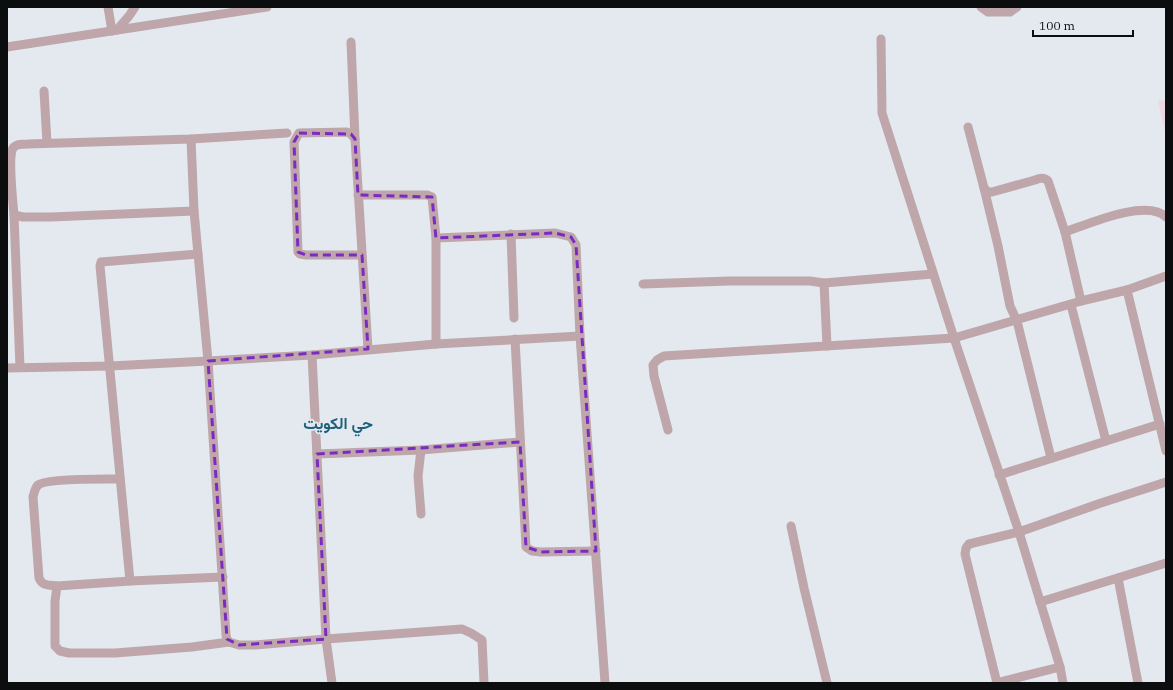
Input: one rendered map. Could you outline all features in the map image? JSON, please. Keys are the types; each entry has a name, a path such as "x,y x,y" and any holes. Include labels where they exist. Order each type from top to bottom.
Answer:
{"street":[{"path":"108,7 114,30"},
{"path":"114,30 129,16 135,7"},
{"path":"7,47 267,7"},
{"path":"981,7 988,12 1010,12 1017,7"},
{"path":"880,39 882,114 999,476 1019,532 1060,667 1063,683"},
{"path":"351,42 358,195 368,349"},
{"path":"44,91 48,143"},
{"path":"968,127 998,246 1010,306 1017,321 1051,458"},
{"path":"356,140 352,134 347,132 299,133 294,142 298,252 306,255 362,255"},
{"path":"20,367 11,162 13,148 18,145 48,143 191,140 287,133"},
{"path":"191,140 194,211 208,361 226,635 230,642"},
{"path":"984,188 988,192 992,192 1042,178 1048,182 1065,232 1081,301"},
{"path":"358,195 428,195 432,197 436,238 436,344"},
{"path":"1065,232 1126,212 1144,210 1162,213 1166,217"},
{"path":"14,215 51,216 194,211"},
{"path":"436,238 555,233 571,237 576,245 580,336 605,683"},
{"path":"510,234 514,318"},
{"path":"130,581 100,266 102,262 198,254"},
{"path":"643,284 730,281 824,283 933,274"},
{"path":"668,430 654,376 653,366 657,360 664,356 954,338 1072,305 1081,301 1127,290 1166,276"},
{"path":"824,283 827,346"},
{"path":"1127,290 1166,451"},
{"path":"1072,305 1106,440"},
{"path":"7,368 110,366 208,361 312,355 436,344 580,336"},
{"path":"515,339 526,547 532,551 541,552 596,551"},
{"path":"312,355 326,639 332,683"},
{"path":"999,476 1106,440 1160,424"},
{"path":"317,454 421,450 520,442"},
{"path":"421,450 418,476 421,514"},
{"path":"120,478 59,481 38,485 33,497 38,578 40,582 43,584 57,586 130,581 222,578"},
{"path":"1060,667 996,683 965,554 966,548 969,544 1019,532 1100,503 1166,482"},
{"path":"791,526 827,683"},
{"path":"1040,602 1166,563"},
{"path":"1118,578 1138,683"},
{"path":"57,586 54,641 55,646 60,652 115,653 192,647 230,642 239,645 255,645 462,629 482,640 484,683"}],"highlighted area":[{"path":"299,133 351,134 355,139 358,195 432,197 436,238 555,233 571,237 576,245 596,551 541,552 526,547 520,442 317,454 326,639 239,645 227,639 208,361 368,349 362,255 306,255 298,252 294,142"}],"shaded area":[{"path":"1166,100 1166,136 1158,101"}],"district":[{"name":"حي الكويت","path":"338,423"}]}
